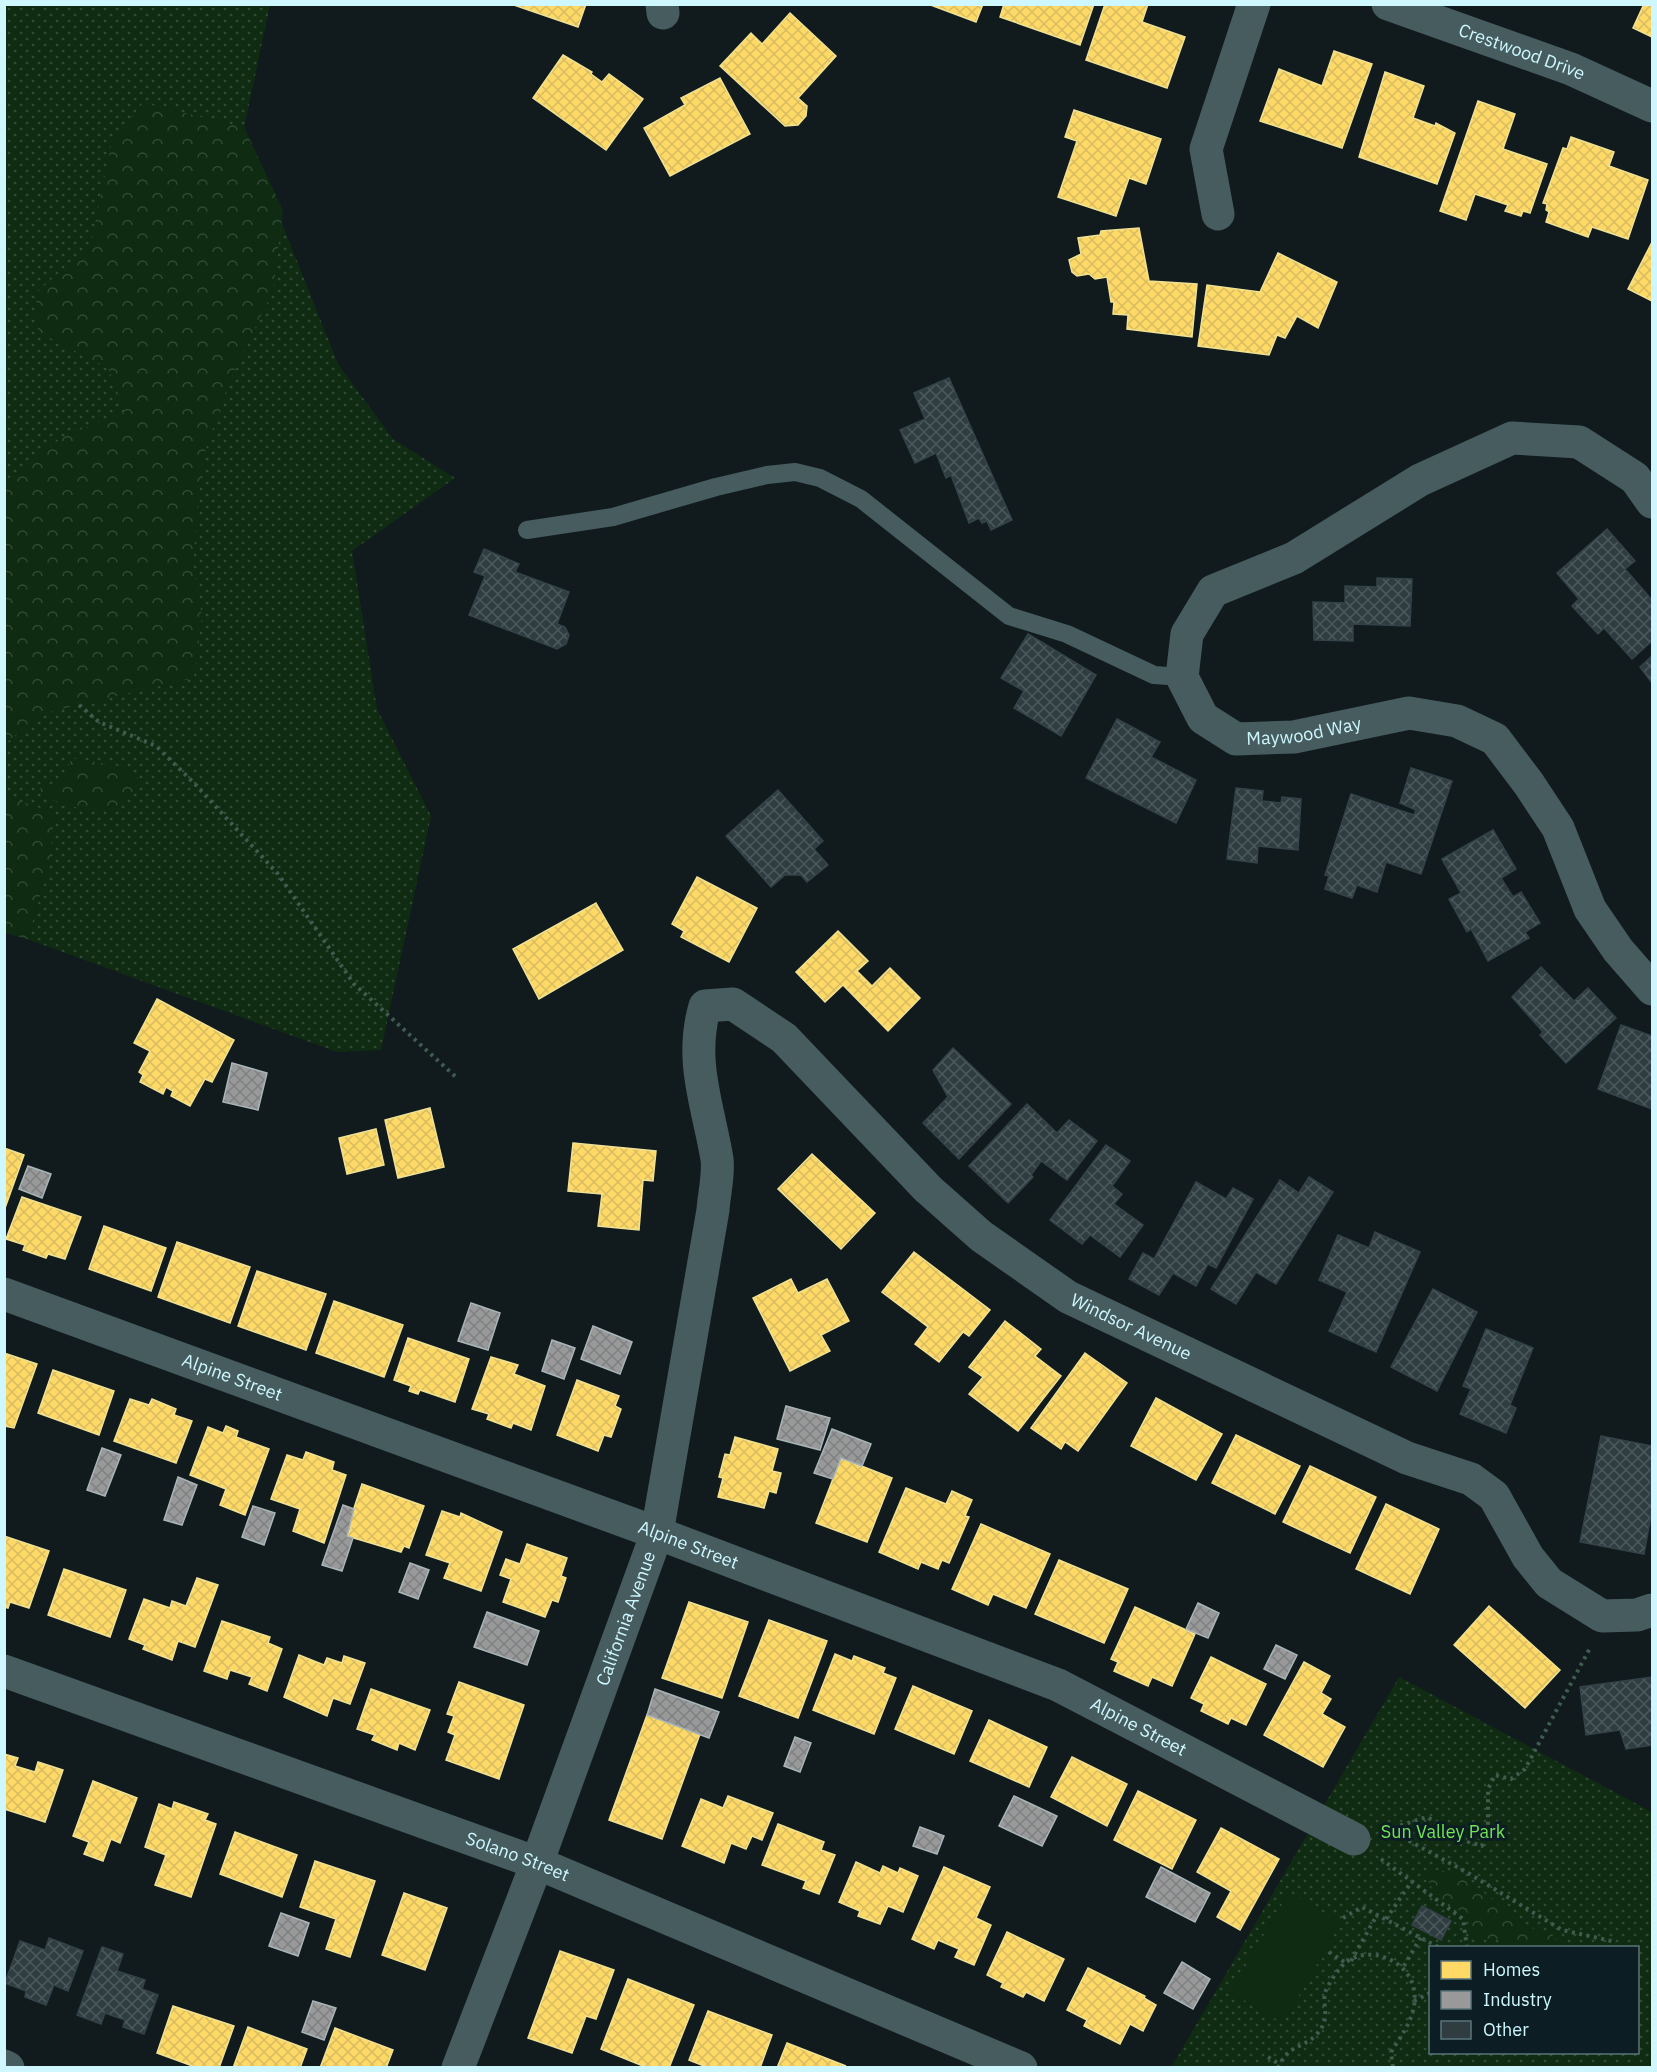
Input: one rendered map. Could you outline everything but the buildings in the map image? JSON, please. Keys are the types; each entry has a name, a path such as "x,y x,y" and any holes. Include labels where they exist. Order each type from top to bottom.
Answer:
{"street":[{"path":"1218,214 1206,149 1254,4"},
{"name":"Crestwood Drive","path":"1388,4 1571,69 1653,106"},
{"path":"1182,677 1187,634 1213,591 1294,558 1420,480 1512,438 1579,442 1635,478 1653,502"},
{"name":"Maywood Way","path":"1182,677 1203,718 1236,739 1294,737 1409,714 1457,722 1495,739 1558,828 1590,909 1618,950 1653,988"},
{"name":"Windsor Avenue","path":"701,1079 697,1046 698,1029 705,1006 734,1004 784,1038 928,1189 981,1236 1059,1290 1407,1458 1471,1479 1494,1496 1528,1557 1549,1583 1602,1616"},
{"name":"California Avenue","path":"458,2067 537,1863 657,1533 713,1210 717,1161 701,1079"},
{"name":"Alpine Street","path":"4,1294 657,1533 1058,1685 1354,1839"},
{"path":"1602,1616 1636,1616 1653,1610"},
{"name":"Solano Street","path":"4,1671 537,1863 1021,2067"}],"lane":[{"path":"527,530 613,517 716,487 767,475 795,472 820,478 861,499 1009,616 1067,634 1154,675 1182,677"}],"path":[{"path":"79,705 99,722 156,746 194,783 278,874 354,984 457,1078"},
{"path":"1354,1839 1426,1817 1469,1842 1482,1846 1488,1825 1488,1789 1495,1775 1511,1779 1524,1770 1594,1639 1602,1616"},
{"path":"1388,1829 1468,1873 1562,1930 1616,1942"},
{"path":"1354,1839 1463,1919 1467,1946"},
{"path":"1386,1919 1412,1881"},
{"path":"1343,1918 1362,1907 1438,1946"},
{"path":"1268,2057 1279,2066 1292,2048 1315,2036 1327,2015 1325,1994 1349,1962 1377,1914"},
{"path":"1404,1966 1421,1937"},
{"path":"1329,1952 1349,1962 1367,1956 1385,1956 1404,1966 1414,1989 1414,2001 1410,2024 1391,2052 1393,2067"},
{"path":"1414,2001 1429,1993"}],"green space":[{"path":"4,5 270,5 244,128 338,364 393,439 455,478 352,551 377,709 431,816 381,1050 337,1052 27,939 40,897 5,884"},
{"path":"143,103 244,127 283,210 273,291 230,380 203,457 193,561 202,617 194,678 41,714 5,744 5,481 64,436 125,412 108,368 38,332 36,293 91,244 112,140"},
{"path":"72,758 124,767 143,782 114,812 81,809 42,797 40,786 60,782"},
{"path":"4,795 54,813 50,864 27,939 5,933"},
{"name":"Sun Valley Park","path":"1399,1677 1652,1812 1652,2067 1171,2068"},
{"path":"1436,1870 1452,1872 1469,1880 1525,1927 1548,1931 1565,1946 1508,1946 1495,1938 1475,1940 1467,1918 1435,1893 1425,1873"},
{"path":"1289,1892 1341,1923 1283,2023 1230,1992"}]}
